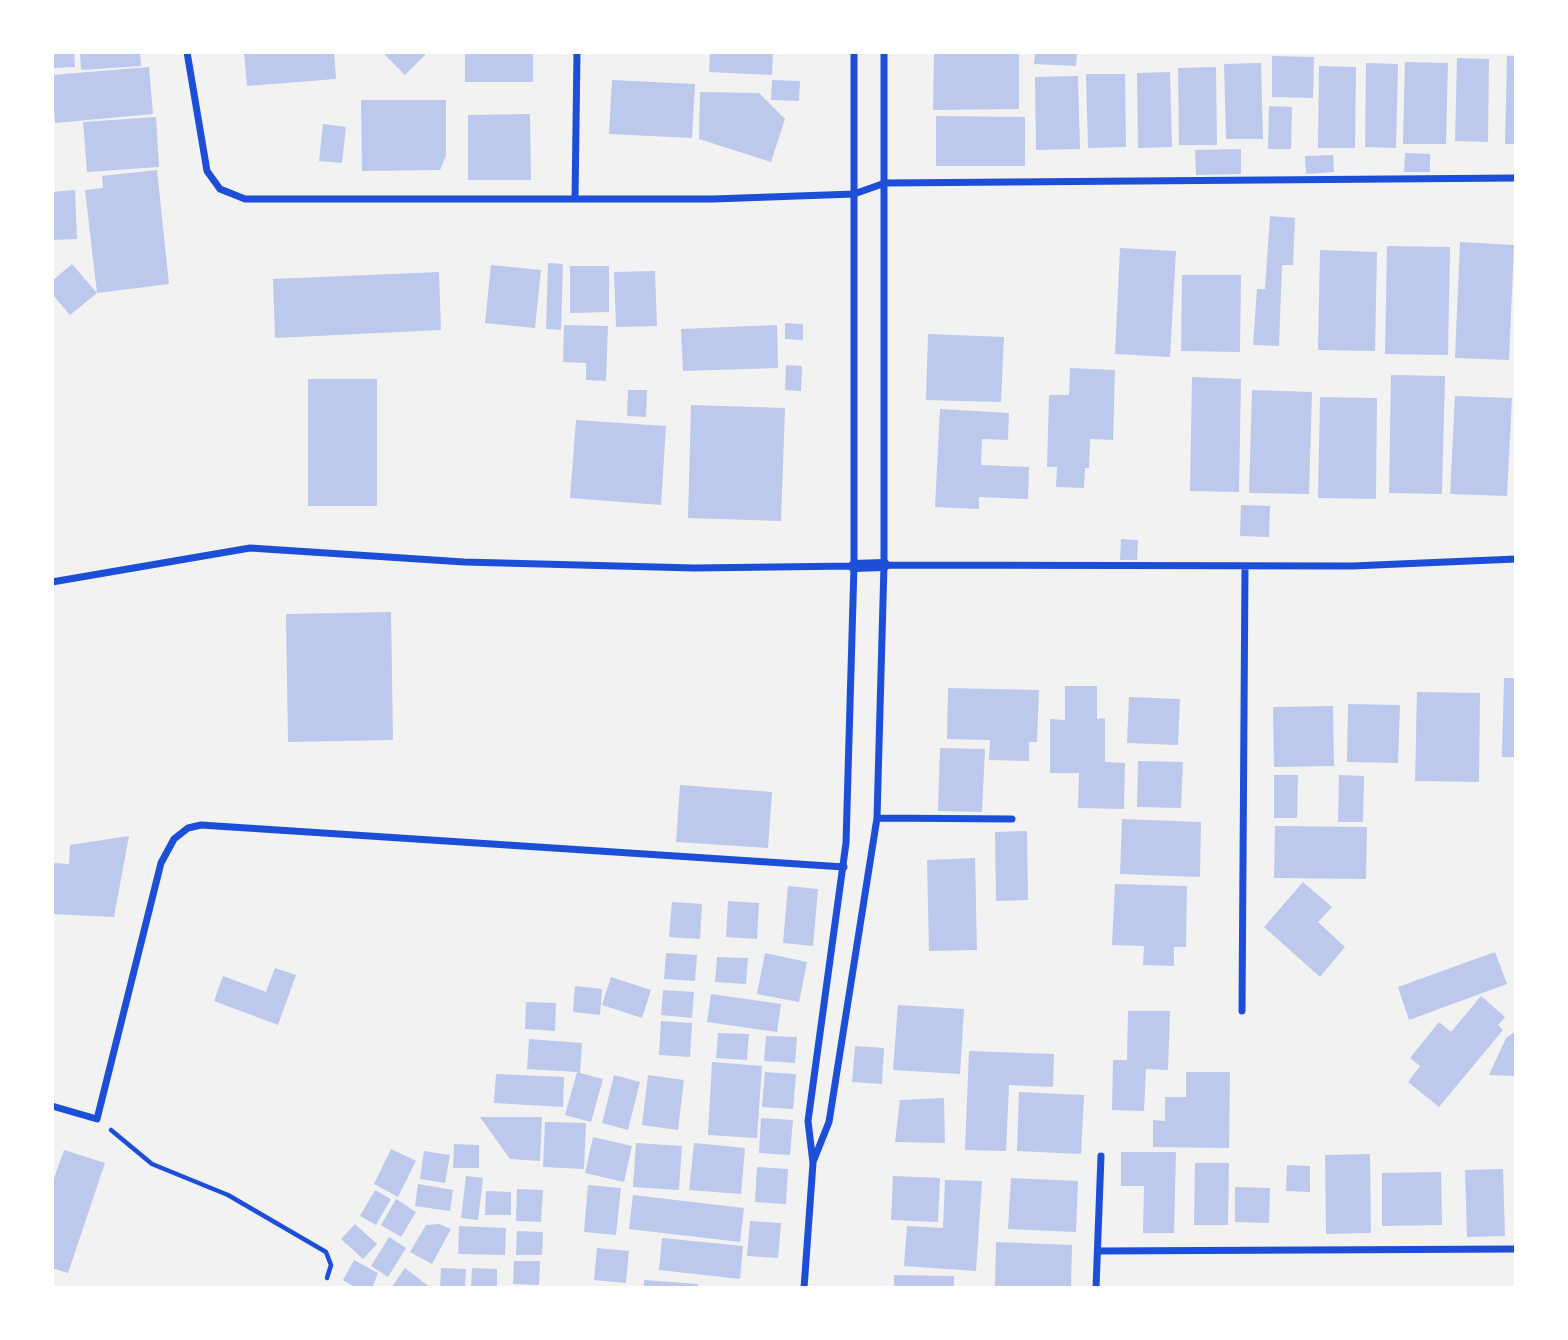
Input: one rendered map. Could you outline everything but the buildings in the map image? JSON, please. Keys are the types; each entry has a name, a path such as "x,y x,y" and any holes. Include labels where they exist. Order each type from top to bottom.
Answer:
{"street":[{"path":"187,52 207,171 220,189 245,199 713,199 854,194 885,183 1516,178"},
{"path":"575,199 577,52"},
{"path":"804,1287 813,1163 808,1121 844,867 854,566 854,52"},
{"path":"813,1163 829,1122 877,818 884,565 884,52"},
{"path":"52,582 250,548 505,563 694,568 884,565 1352,566 1516,559"},
{"path":"1242,1011 1245,566"},
{"path":"877,818 1012,819"},
{"path":"52,1107 97,1119 161,863 174,839 188,828 201,825 844,867"},
{"path":"1096,1287 1101,1156"},
{"path":"1098,1251 1516,1249"}],"path":[{"path":"97,1119 152,1164 228,1195 326,1252 331,1265 327,1278"}]}
